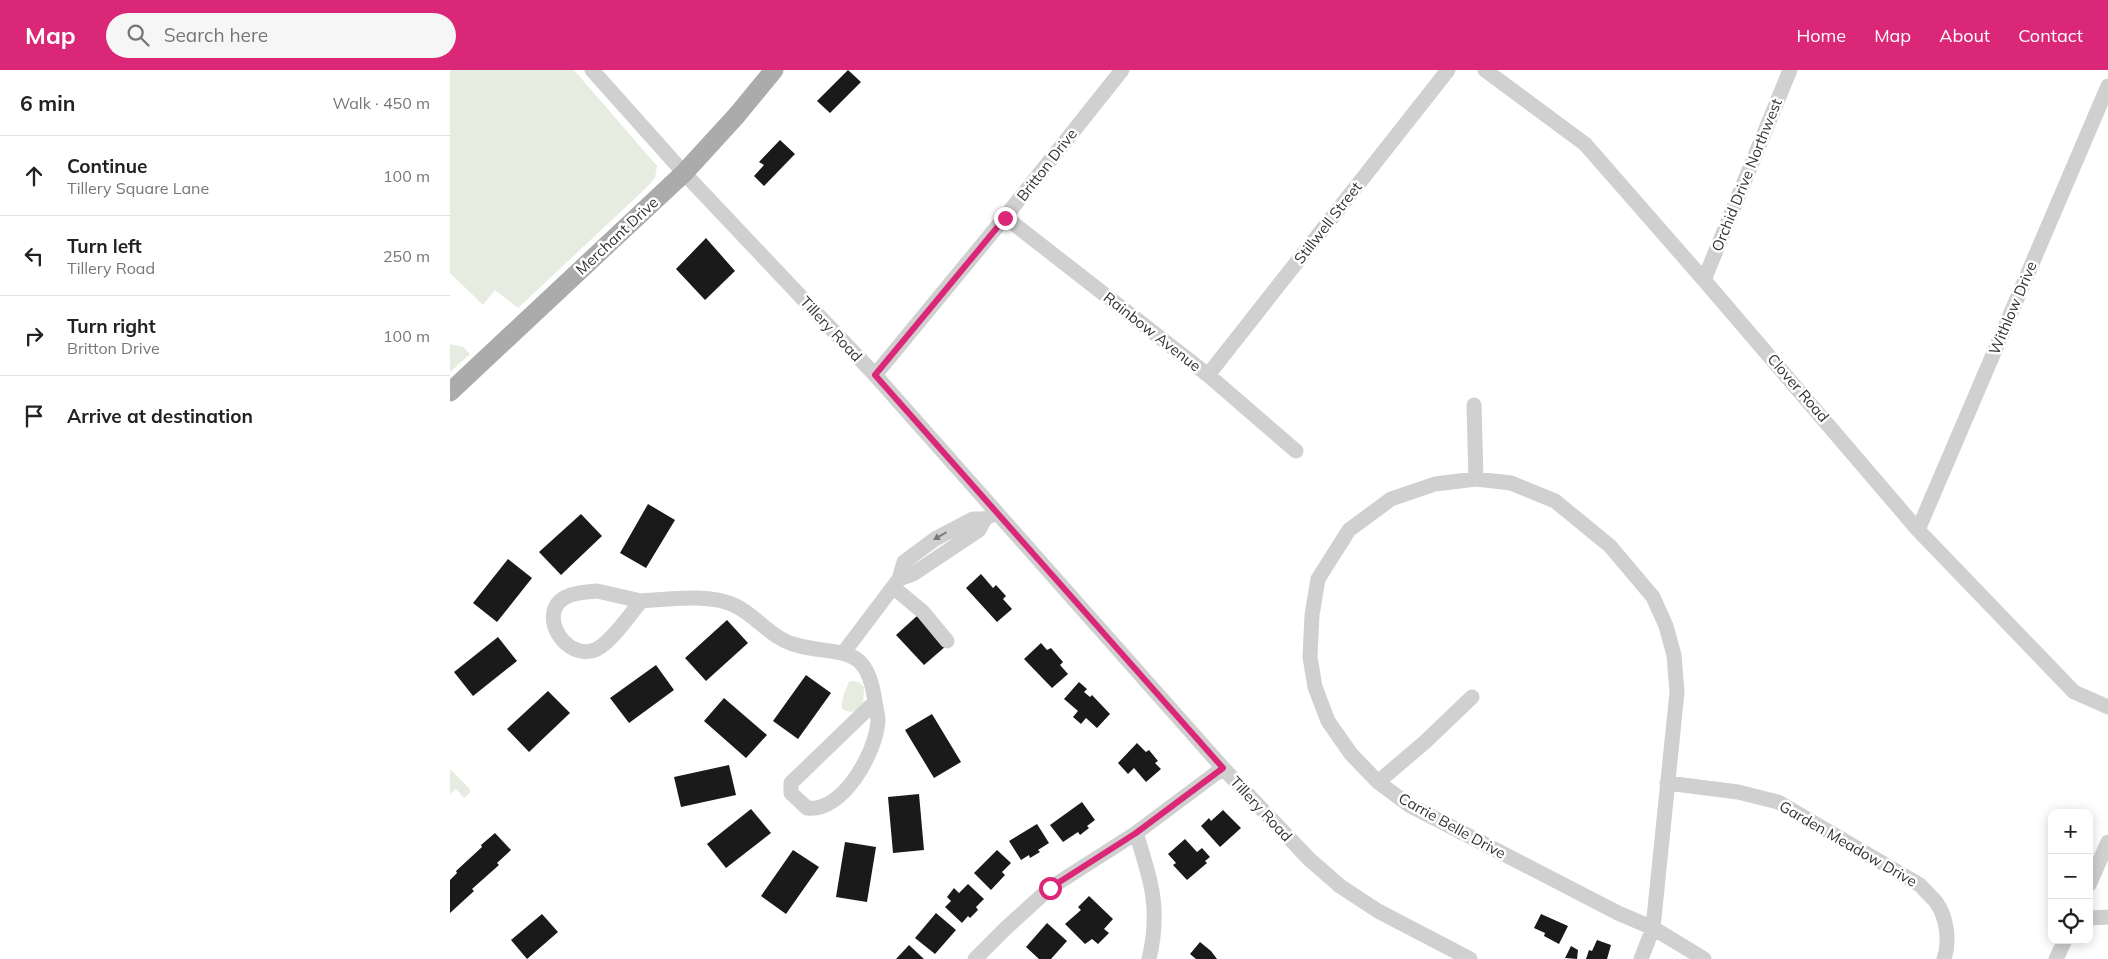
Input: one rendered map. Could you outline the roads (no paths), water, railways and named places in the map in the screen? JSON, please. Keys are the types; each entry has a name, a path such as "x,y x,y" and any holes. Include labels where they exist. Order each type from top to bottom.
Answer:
{"main road":[{"name":"Merchant Drive","path":"450,392 684,173 738,115 774,70"}],"street":[{"name":"Tillery Road","path":"592,70 684,173 875,375 990,516 1274,824 1309,859 1340,886 1378,911 1470,959"},
{"name":"Britton Drive","path":"875,375 1005,218 1122,70"},
{"name":"Stillwell Street","path":"1208,376 1448,70"},
{"name":"Clover Road","path":"1485,70 1585,144 1918,530 2074,692 2108,707"},
{"name":"Orchid Drive Northwest","path":"1704,280 1790,70"},
{"name":"Withlow Drive","path":"1918,530 2108,86"},
{"name":"Rainbow Avenue","path":"1005,218 1208,376 1296,451"},
{"path":"1474,405 1476,479"},
{"name":"Carrie Belle Drive","path":"1642,959 1653,928 1677,692 1674,655 1666,626 1653,597 1610,546 1556,501 1511,483 1476,479 1436,484 1391,499 1349,530 1318,579 1312,615 1310,657 1315,687 1328,721 1352,754 1378,782 1409,805 1602,906 1653,928"},
{"path":"844,652 896,583 979,530 990,516"},
{"path":"896,583 947,641"},
{"path":"641,601 606,643 596,650 584,652 568,647 556,632 553,614 557,604 566,597 581,593 597,592 641,601 679,599 720,602 735,605 777,637 792,644 844,652 866,668 873,682 878,720 868,758 855,779 838,796 825,806 807,808 791,793 791,783 875,702"},
{"path":"1378,782 1425,742 1472,697"},
{"path":"975,959 1050,888 1136,833 1223,768"},
{"name":"Garden Meadow Drive","path":"1667,783 1738,792 1778,802 1920,885 1937,903 1946,924 1947,952 1944,959"},
{"path":"1136,833 1149,872 1154,896 1155,920 1149,959"},
{"path":"2093,876 2108,842"},
{"path":"2093,918 2108,917"},
{"path":"1653,928 1704,959"},
{"path":"2056,959 2063,944"}]}
